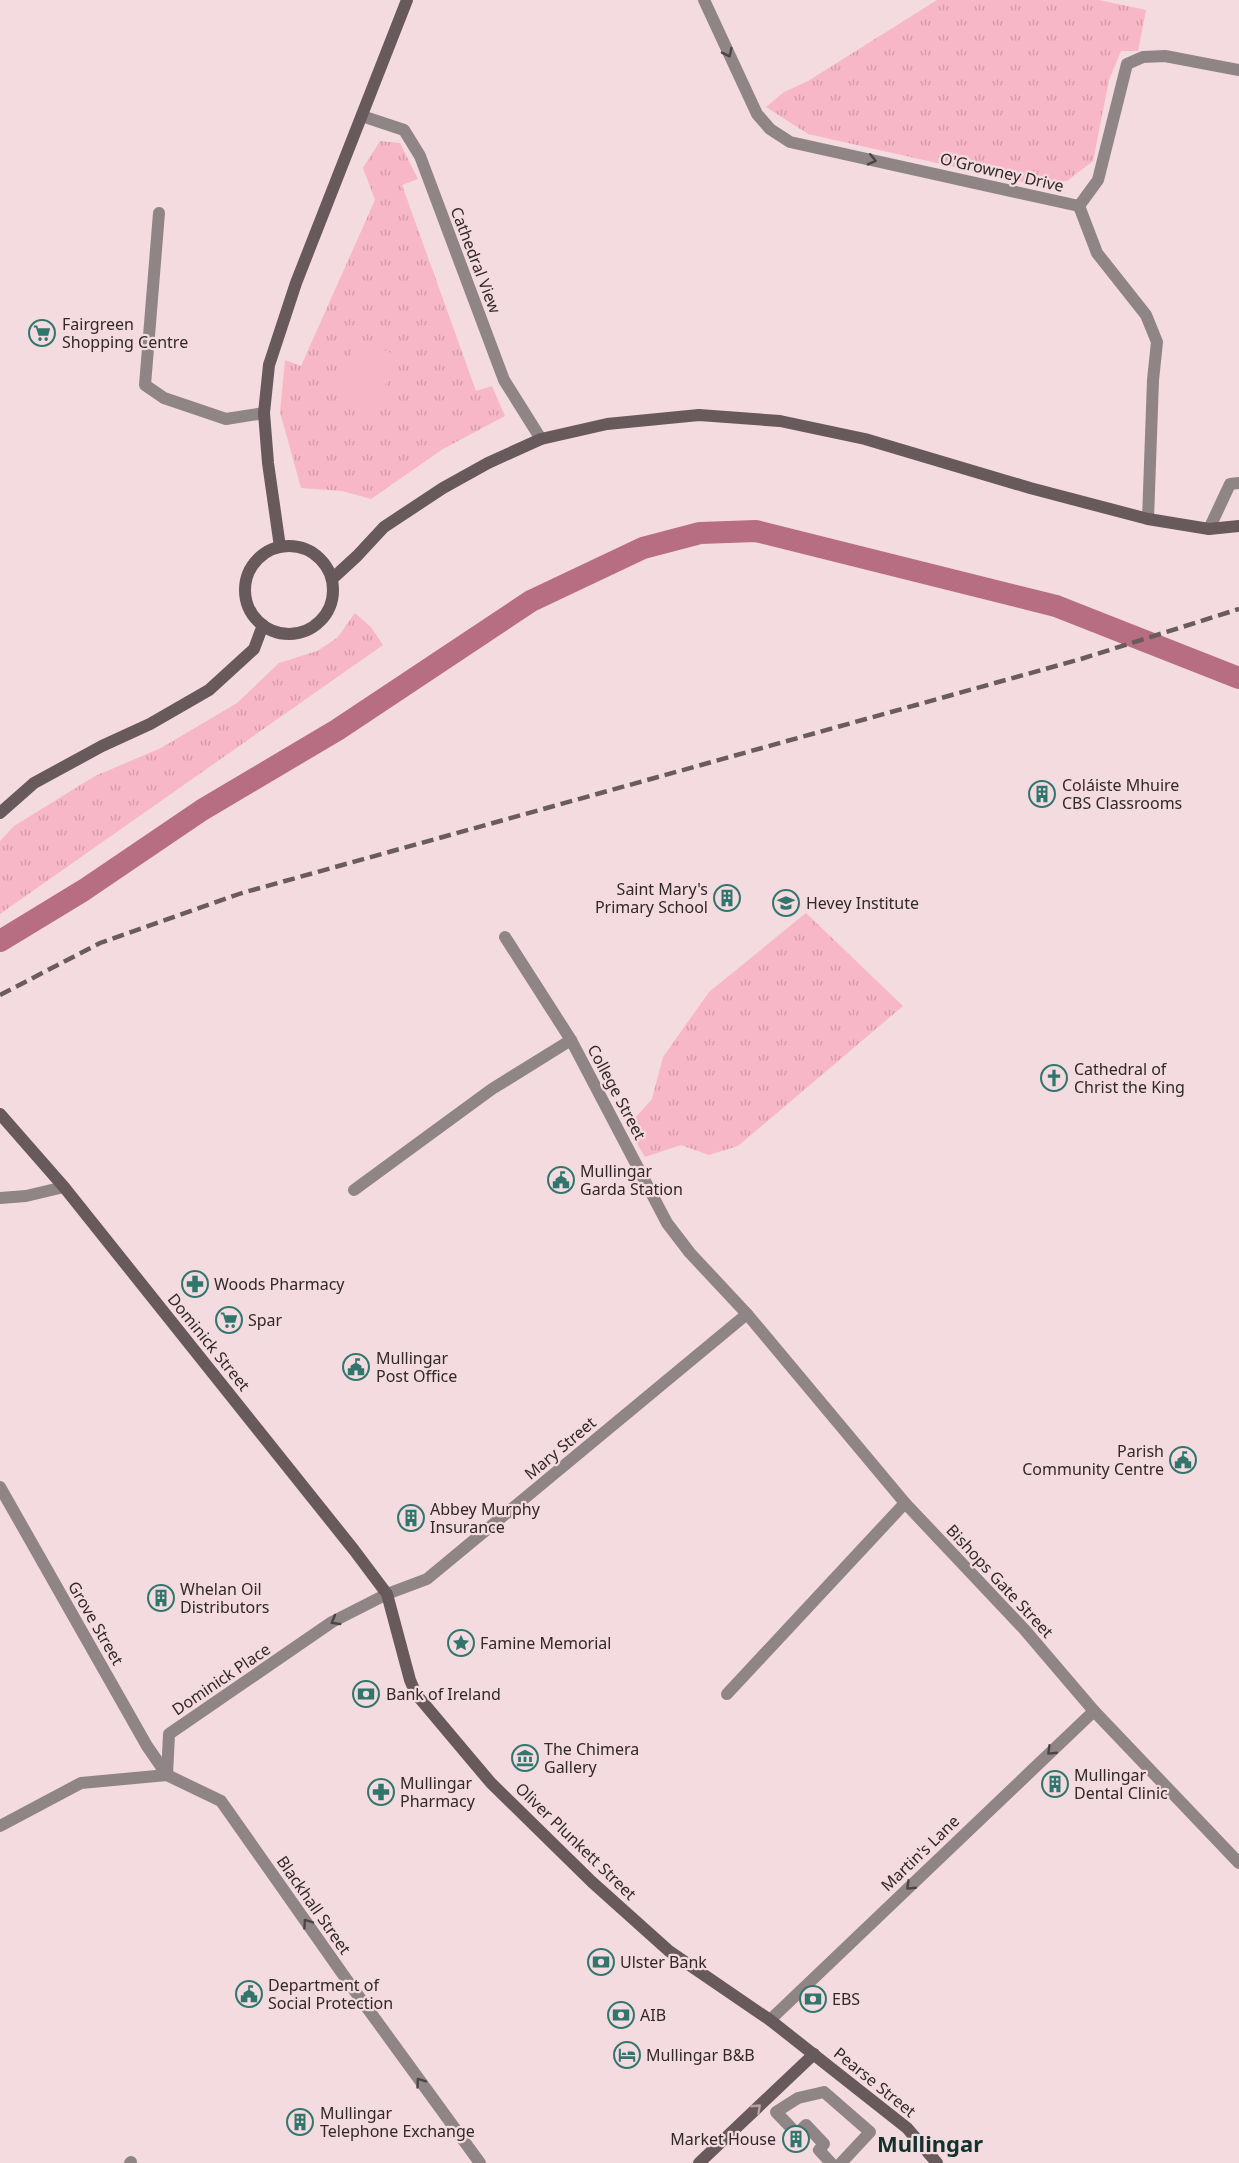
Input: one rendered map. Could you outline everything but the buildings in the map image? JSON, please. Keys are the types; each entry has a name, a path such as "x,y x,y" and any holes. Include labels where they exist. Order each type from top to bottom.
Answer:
{"street":[{"path":"280,547 268,463 264,413 269,365 296,283 407,0"},
{"name":"O'Growney Drive","path":"704,0 757,114 770,129 790,142 1079,206 1097,253 1146,315 1157,342 1153,380 1148,519"},
{"path":"1079,206 1098,180 1127,64 1143,57 1166,56 1239,70"},
{"name":"Cathedral View","path":"362,116 404,130 420,156 504,380 541,439"},
{"path":"159,213 145,385 164,398 226,419 264,413"},
{"path":"332,579 384,527 443,488 541,439 607,424 699,415 780,421 865,439 1030,488 1148,519 1209,529 1239,526"},
{"path":"1209,529 1230,484 1239,483"},
{"path":"290,546 309,551 319,557 327,567 332,579 333,593 330,606 323,618 314,627 296,634 277,633 263,625 256,619 247,603 248,576 255,563 266,553 280,547 290,546"},
{"path":"0,813 34,783 102,746 150,724 209,690 254,649 263,625"},
{"name":"College Street","path":"505,937 571,1040 667,1223 690,1253 747,1314"},
{"path":"354,1190 492,1089 571,1040"},
{"name":"Dominick Street","path":"0,1114 64,1187 387,1594"},
{"path":"0,1198 26,1196 64,1187"},
{"name":"Bishops Gate Street","path":"747,1314 905,1503 1024,1629 1094,1711 1239,1863"},
{"name":"Mary Street","path":"387,1594 427,1580 747,1314"},
{"name":"Grove Street","path":"0,1487 147,1746 167,1774"},
{"path":"726,1694 905,1503"},
{"name":"Dominick Place","path":"167,1774 169,1734 332,1622 387,1594"},
{"name":"Oliver Plunkett Street","path":"387,1594 410,1680 416,1694 491,1783 592,1882 669,1950 770,2020 814,2054"},
{"name":"Martin's Lane","path":"770,2020 1094,1711"},
{"path":"0,1826 81,1783 167,1774"},
{"name":"Blackhall Street","path":"167,1774 221,1801 362,2002 480,2163"},
{"path":"699,2163 814,2054"},
{"name":"Pearse Street","path":"814,2054 908,2128 937,2163"},
{"path":"831,2163 819,2150 824,2144 806,2125 797,2134 776,2112 798,2098 824,2092 870,2132 841,2163"}],"green space":[{"path":"937,0 1099,0 1146,10 1138,51 1121,51 1109,80 1093,161 1067,181 1030,184 808,134 766,107 784,92 808,81"},
{"path":"380,141 400,143 418,179 402,185 476,391 492,386 505,416 443,449 371,499 342,491 301,488 280,412 285,360 301,366 375,200 363,168"},
{"path":"357,339 398,356 376,406 336,389"},
{"path":"355,613 371,627 383,645 0,914 0,841 14,826 95,776 161,748 237,703 279,663 317,651 337,638"},
{"path":"806,913 903,1006 738,1146 709,1155 681,1145 645,1157 627,1127 652,1099 663,1057 709,992"}],"waterway":[{"path":"0,941 84,890 202,810 337,730 531,601 643,548 700,533 756,531 1056,606 1239,678"}],"railway":[{"path":"0,995 100,943 242,893 1081,659 1239,609"}],"place":[{"name":"Fairgreen Shopping Centre","path":"42,333"},
{"name":"Coláiste Mhuire CBS Classrooms","path":"1042,794"},
{"name":"Saint Mary's Primary School","path":"727,898"},
{"name":"Hevey Institute","path":"786,903"},
{"name":"Cathedral of Christ the King","path":"1054,1078"},
{"name":"Mullingar Garda Station","path":"561,1180"},
{"name":"Woods Pharmacy","path":"195,1284"},
{"name":"Spar","path":"229,1320"},
{"name":"Mullingar Post Office","path":"356,1367"},
{"name":"Parish Community Centre","path":"1183,1460"},
{"name":"Abbey Murphy Insurance","path":"411,1518"},
{"name":"Whelan Oil Distributors","path":"161,1598"},
{"name":"Famine Memorial","path":"461,1643"},
{"name":"Bank of Ireland","path":"366,1694"},
{"name":"The Chimera Gallery","path":"525,1758"},
{"name":"Mullingar Dental Clinic","path":"1055,1784"},
{"name":"Mullingar Pharmacy","path":"381,1792"},
{"name":"Ulster Bank","path":"601,1962"},
{"name":"Department of Social Protection","path":"249,1994"},
{"name":"EBS","path":"813,1999"},
{"name":"AIB","path":"621,2015"},
{"name":"Mullingar B&B","path":"627,2055"},
{"name":"Mullingar Telephone Exchange","path":"300,2122"},
{"name":"Market House","path":"796,2139"}],"district":[{"name":"Mullingar","path":"930,2144"}]}
